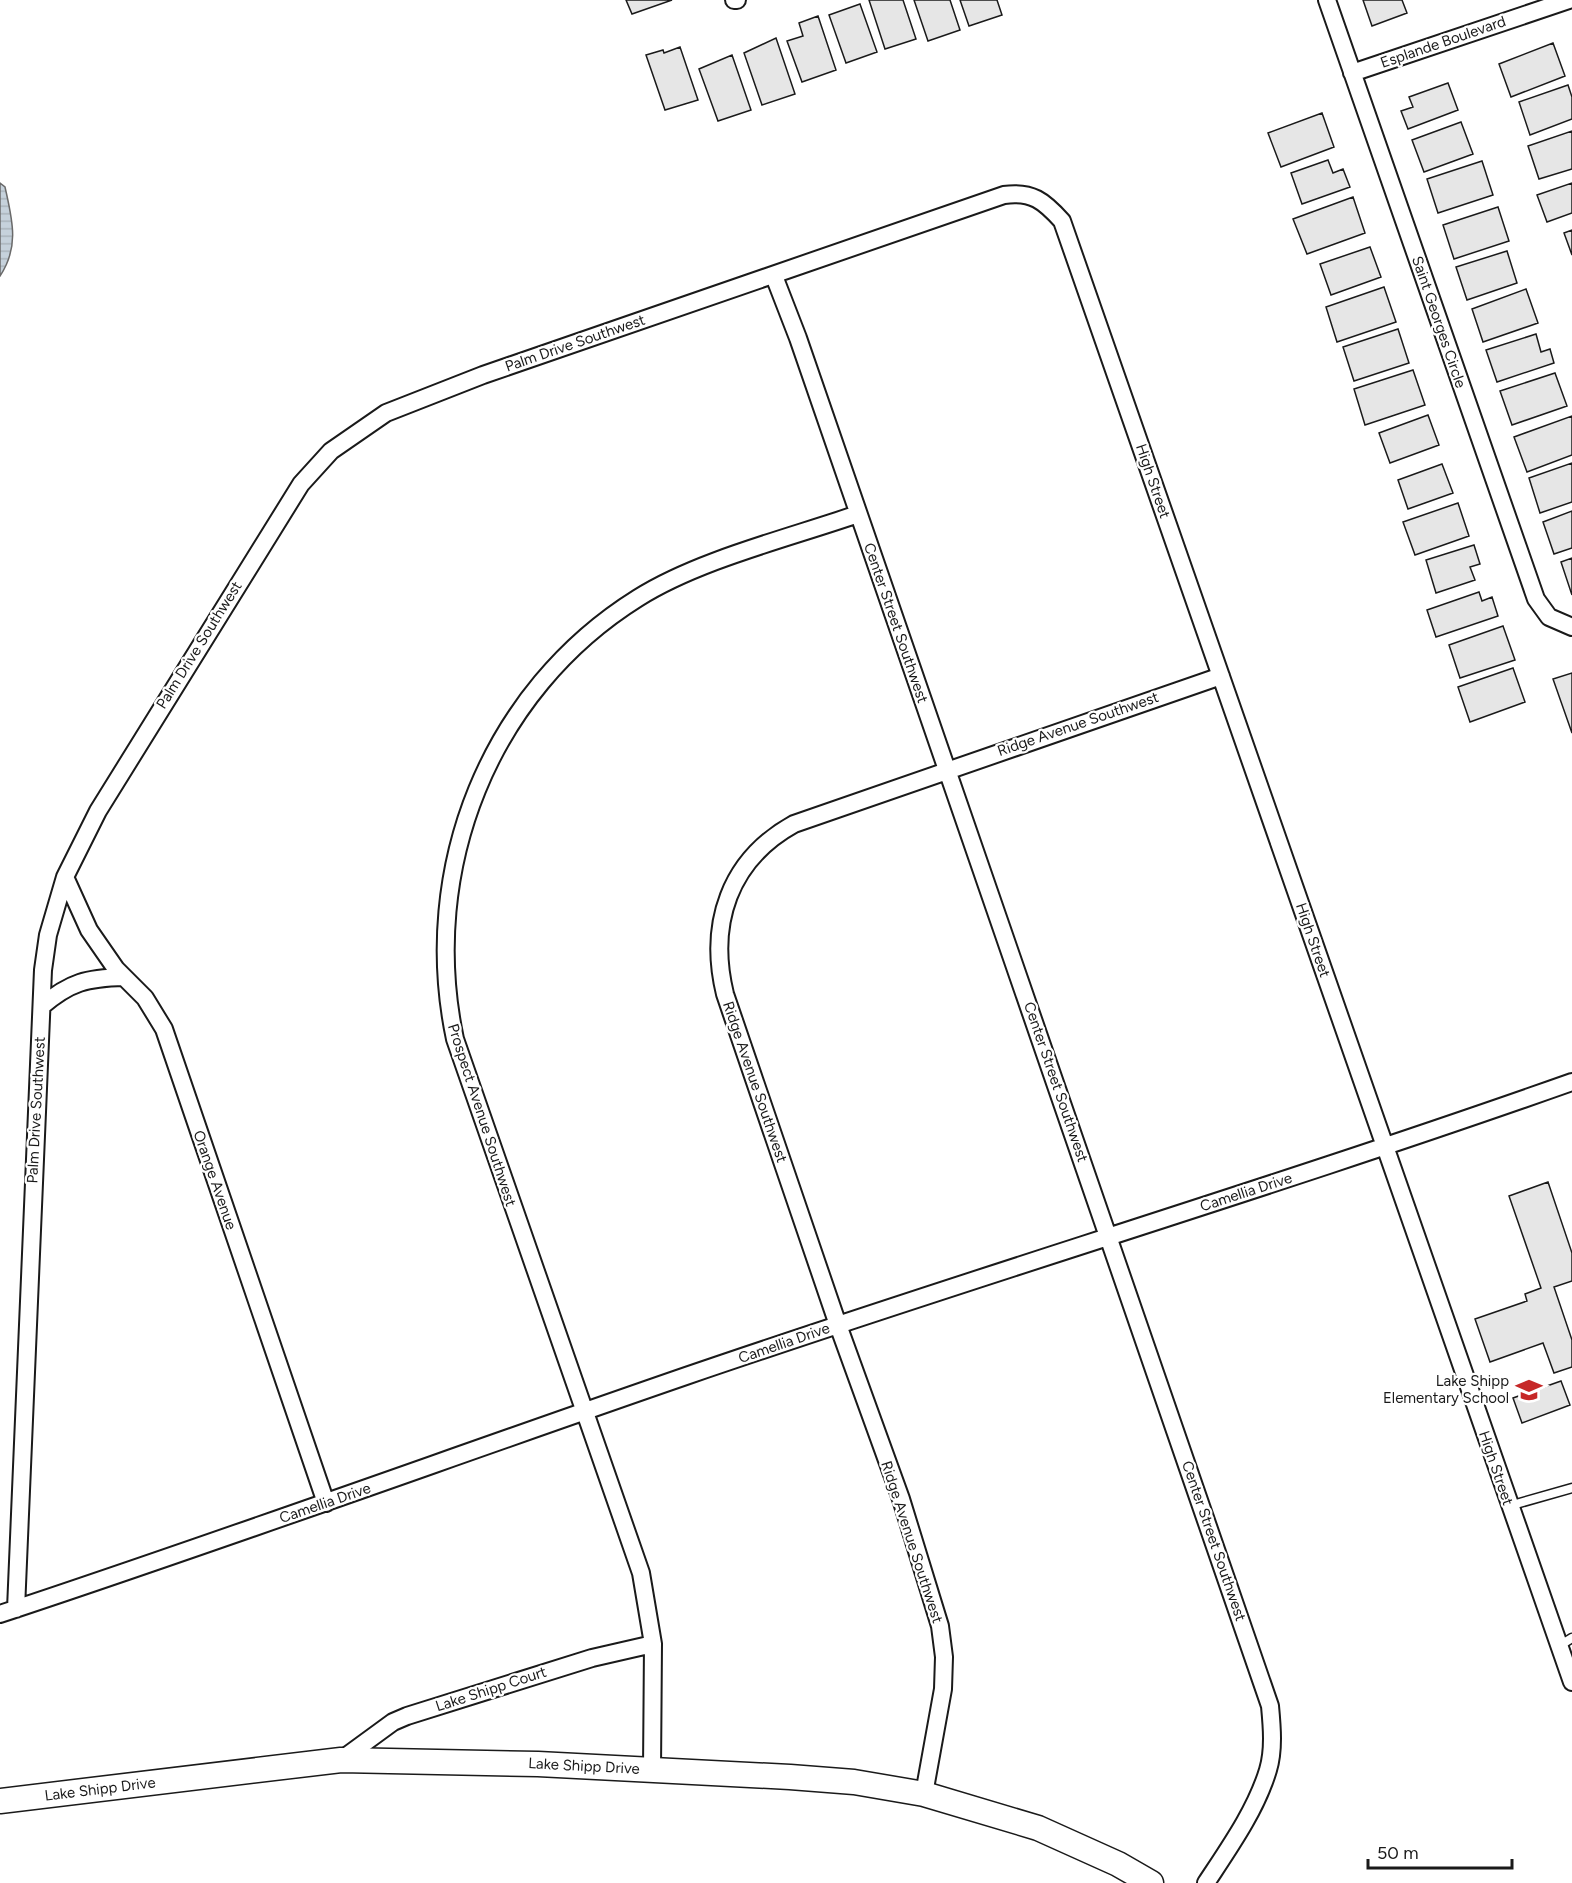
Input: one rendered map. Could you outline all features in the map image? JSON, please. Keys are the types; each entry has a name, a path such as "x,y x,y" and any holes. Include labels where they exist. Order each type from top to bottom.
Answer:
{"street":[{"name":"Saint Georges Circle","path":"1327,0 1536,599 1549,617 1572,627"},
{"name":"Esplande Boulevard","path":"1353,73 1569,0"},
{"name":"Palm Drive Southwest","path":"8,1611 43,969 48,935 65,877 120,772 301,484 331,451 386,412 1004,195 1019,193 1036,196 1046,204"},
{"name":"High Street","path":"1046,204 1062,221 1509,1506 1566,1642 1572,1682"},
{"name":"Center Street Southwest","path":"774,276 1270,1706 1272,1749 1262,1787 1226,1854 1206,1883"},
{"name":"Prospect Avenue Southwest","path":"652,1769 652,1644 641,1573 455,1039 446,981 444,946 447,902 457,848 472,800 508,726 530,694 587,635 638,598 692,571 858,514"},
{"name":"Ridge Avenue Southwest","path":"924,1794 943,1689 944,1657 940,1626 900,1499 724,994 718,947 721,917 727,898 751,857 781,831 808,818 1221,676"},
{"name":"Orange Avenue","path":"65,877 89,930 124,977 146,998 164,1029 326,1503"},
{"path":"42,1006 63,988 80,982 124,977"},
{"name":"Camellia Drive","path":"8,1611 838,1325 1385,1148 1572,1082"},
{"name":"Lake Shipp Court","path":"341,1760 393,1722 407,1716 592,1658 652,1644"},
{"name":"Lake Shipp Drive","path":"0,1801 341,1760 438,1760 652,1769 854,1782 924,1794 1038,1828 1118,1864 1151,1883"}],"lane":[{"path":"1509,1506 1572,1488"}],"shaded area":[{"path":"0,183 5,187 13,232 10,254 0,276"}],"building":[{"path":"626,0 672,0 632,14"},
{"path":"869,0 903,0 916,39 885,49"},
{"path":"914,0 950,0 960,30 928,41"},
{"path":"960,0 997,0 1002,15 969,26"},
{"path":"1363,0 1402,0 1407,13 1372,26"},
{"path":"860,4 877,52 846,63 829,15"},
{"path":"818,16 836,70 802,82 787,41 803,36 799,23"},
{"path":"776,38 795,94 762,105 744,53"},
{"path":"1553,43 1565,76 1511,97 1499,64"},
{"path":"680,47 698,100 665,110 646,55 663,50 664,53"},
{"path":"732,55 751,110 718,121 699,69"},
{"path":"1448,83 1458,110 1408,129 1401,111 1413,107 1409,97"},
{"path":"1568,85 1572,97 1572,119 1530,135 1519,102"},
{"path":"1322,113 1334,147 1281,167 1268,133"},
{"path":"1461,122 1473,154 1424,172 1412,140"},
{"path":"1572,131 1572,169 1539,179 1528,146"},
{"path":"1328,160 1333,173 1343,169 1350,187 1302,204 1291,173"},
{"path":"1482,161 1493,195 1438,213 1427,179"},
{"path":"1572,183 1572,213 1547,222 1537,195"},
{"path":"1353,197 1365,233 1307,254 1293,219"},
{"path":"1498,207 1509,241 1454,259 1443,225"},
{"path":"1572,230 1572,255 1564,233"},
{"path":"1370,247 1381,277 1331,295 1320,264"},
{"path":"1507,251 1517,283 1467,300 1456,267"},
{"path":"1384,287 1396,322 1337,342 1326,307"},
{"path":"1526,289 1538,323 1483,342 1472,309"},
{"path":"1398,329 1409,363 1354,381 1343,347"},
{"path":"1536,334 1541,352 1550,349 1554,363 1497,382 1486,350"},
{"path":"1413,370 1425,405 1365,425 1354,389"},
{"path":"1555,373 1567,406 1512,425 1500,391"},
{"path":"1428,415 1439,445 1390,463 1379,433"},
{"path":"1572,416 1572,455 1527,472 1514,437"},
{"path":"1572,463 1572,502 1540,513 1529,478"},
{"path":"1442,464 1453,493 1408,509 1398,480"},
{"path":"1458,503 1469,536 1415,555 1403,522"},
{"path":"1572,511 1572,548 1554,554 1543,522"},
{"path":"1474,545 1480,564 1470,567 1475,580 1436,593 1426,560"},
{"path":"1572,558 1572,595 1561,562"},
{"path":"1479,592 1482,601 1492,597 1498,616 1436,637 1427,610"},
{"path":"1503,626 1515,660 1460,678 1449,645"},
{"path":"1513,668 1525,702 1470,722 1458,687"},
{"path":"1572,673 1572,733 1553,679"},
{"path":"1548,1182 1572,1253 1572,1281 1554,1287 1572,1340 1572,1367 1554,1373 1543,1343 1490,1362 1475,1319 1527,1301 1525,1294 1541,1288 1509,1196"},
{"path":"1561,1381 1570,1405 1522,1423 1513,1398"}],"place":[{"name":"Lake Shipp Elementary School","path":"1529,1390"}]}
